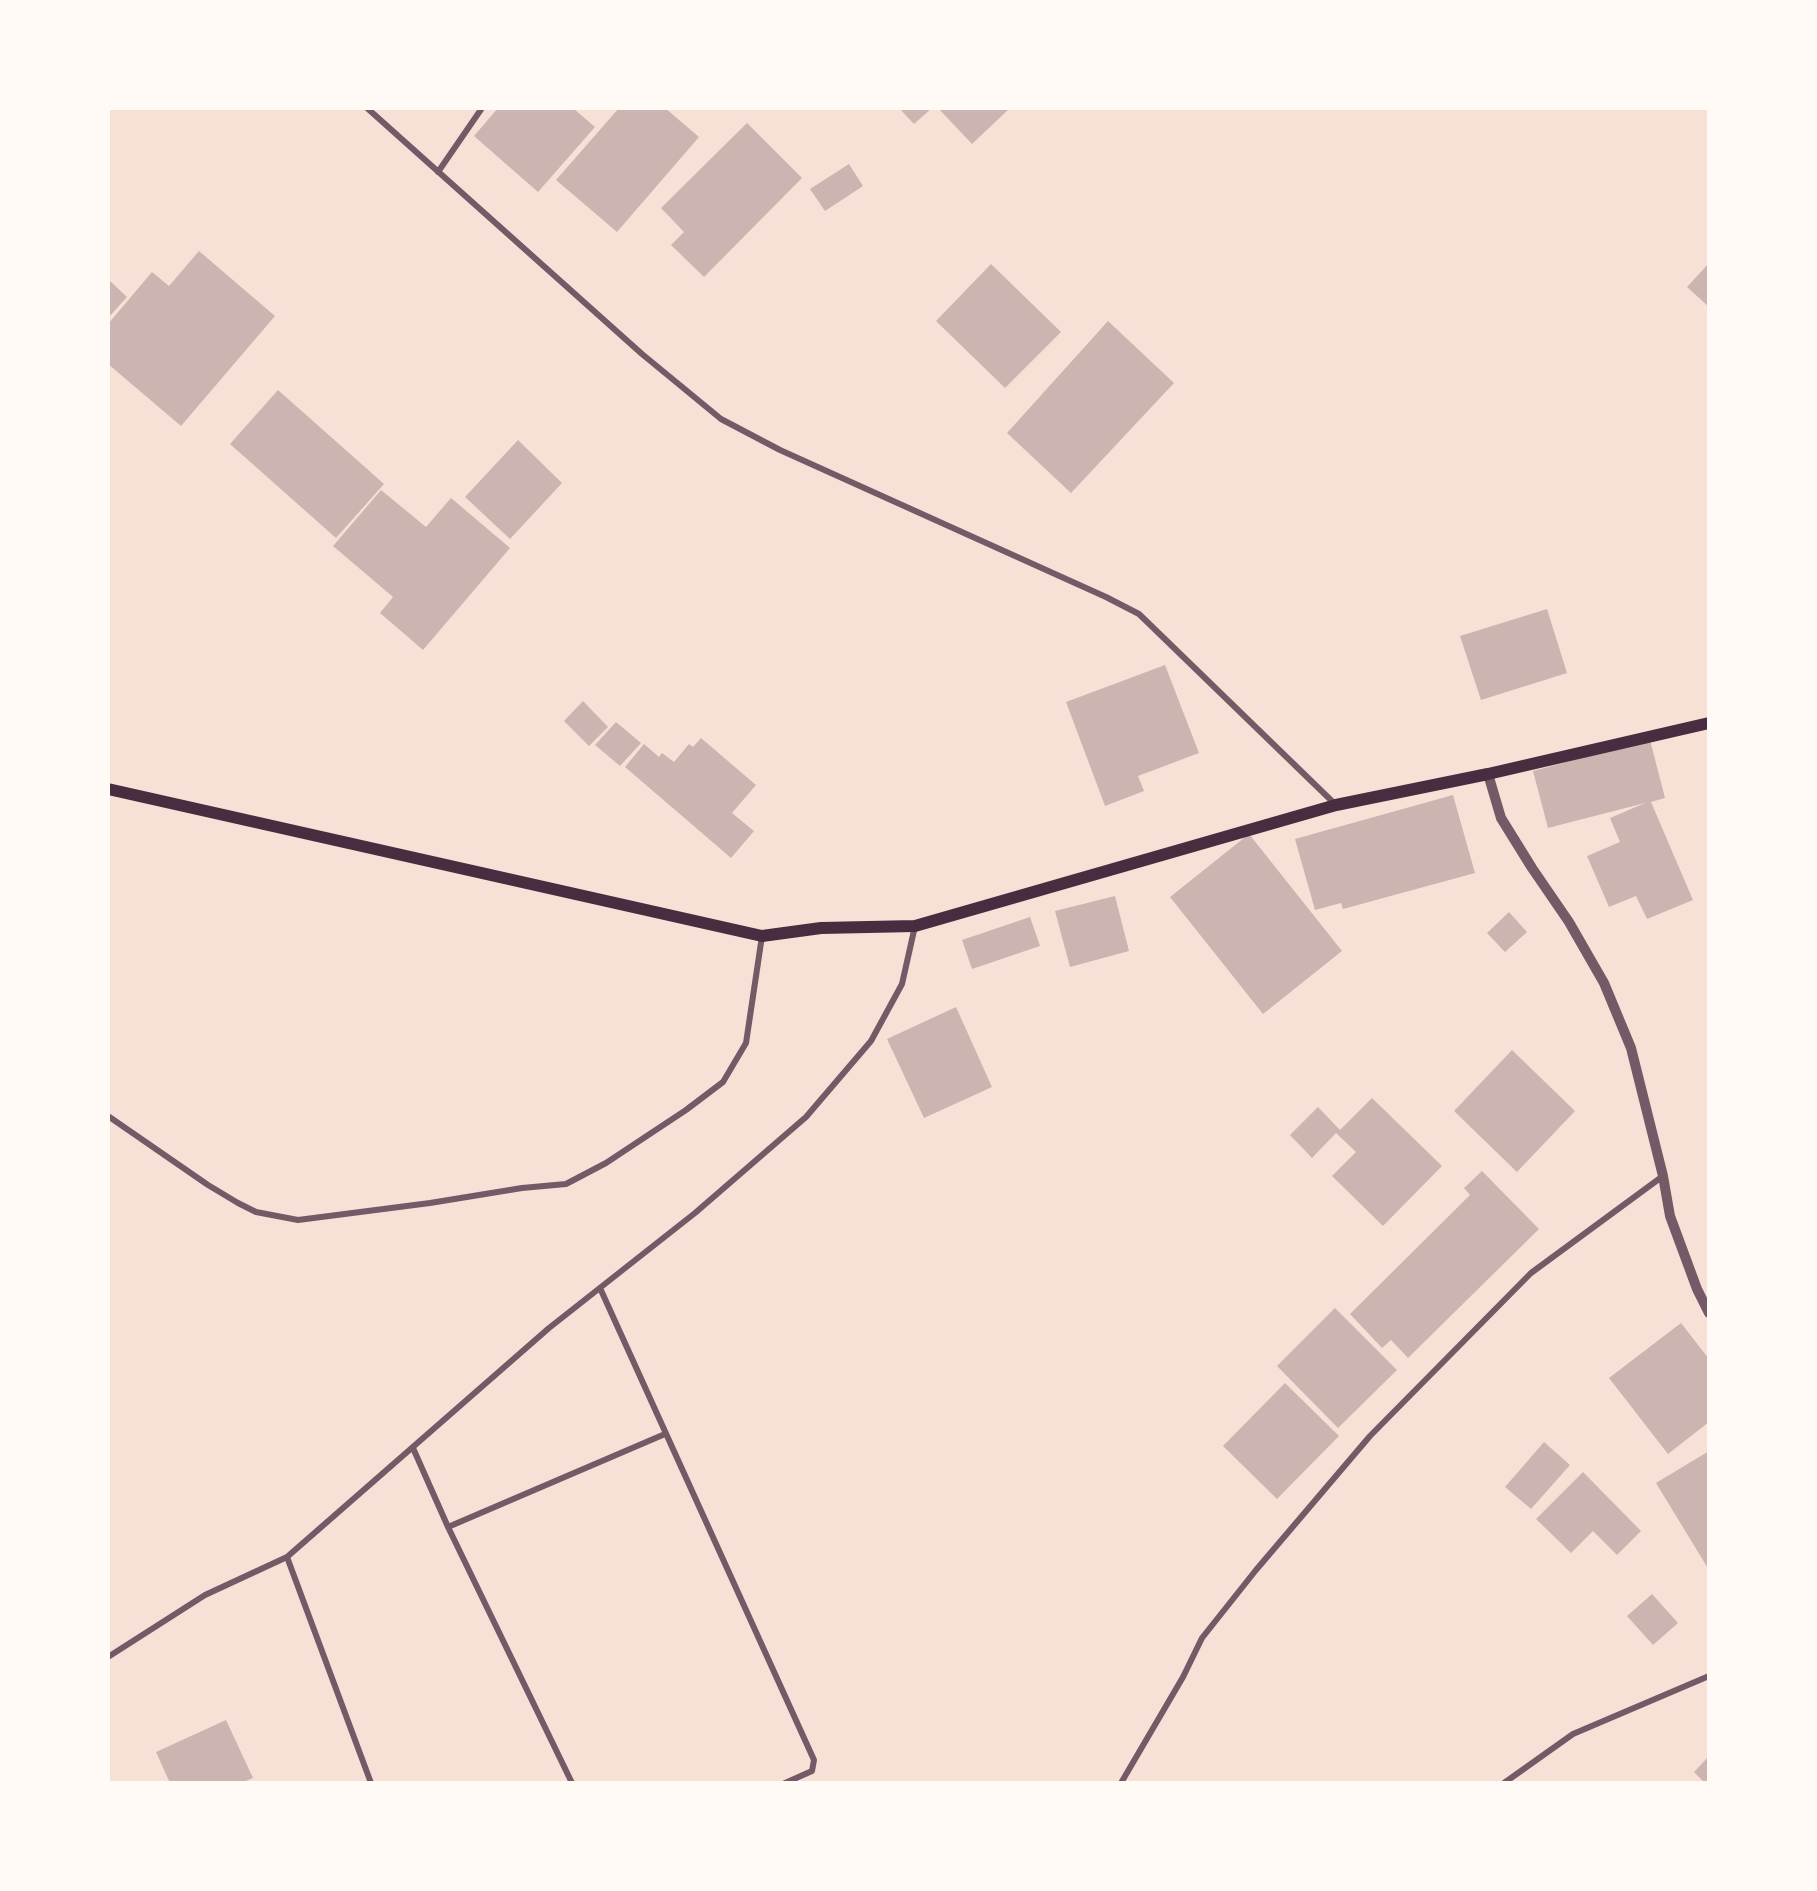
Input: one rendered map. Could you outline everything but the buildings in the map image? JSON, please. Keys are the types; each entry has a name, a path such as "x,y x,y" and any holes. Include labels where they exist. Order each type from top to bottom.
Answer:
{"main road":[{"path":"108,789 762,936 821,928 915,926 1336,805 1488,774 1709,723"}],"street":[{"path":"367,108 642,354 721,419 780,450 1139,614 1336,805"},
{"path":"438,172 482,108"},
{"path":"1488,774 1501,818 1569,922 1604,983 1630,1048 1663,1176 1670,1216 1697,1289 1709,1313"},
{"path":"108,1657 205,1595 287,1557 549,1328 695,1213 806,1117 871,1041 902,984 915,926"},
{"path":"108,1116 238,1203 256,1212 298,1220 430,1203 522,1188 566,1184 606,1163 686,1110 723,1082 746,1043 762,936"},
{"path":"1121,1783 1203,1638 1256,1570 1370,1436 1531,1273 1663,1176"},
{"path":"600,1288 814,1760 812,1771 785,1783"},
{"path":"448,1527 665,1434"},
{"path":"412,1449 572,1783"},
{"path":"287,1557 371,1783"},
{"path":"1504,1783 1573,1734 1709,1676"}]}
